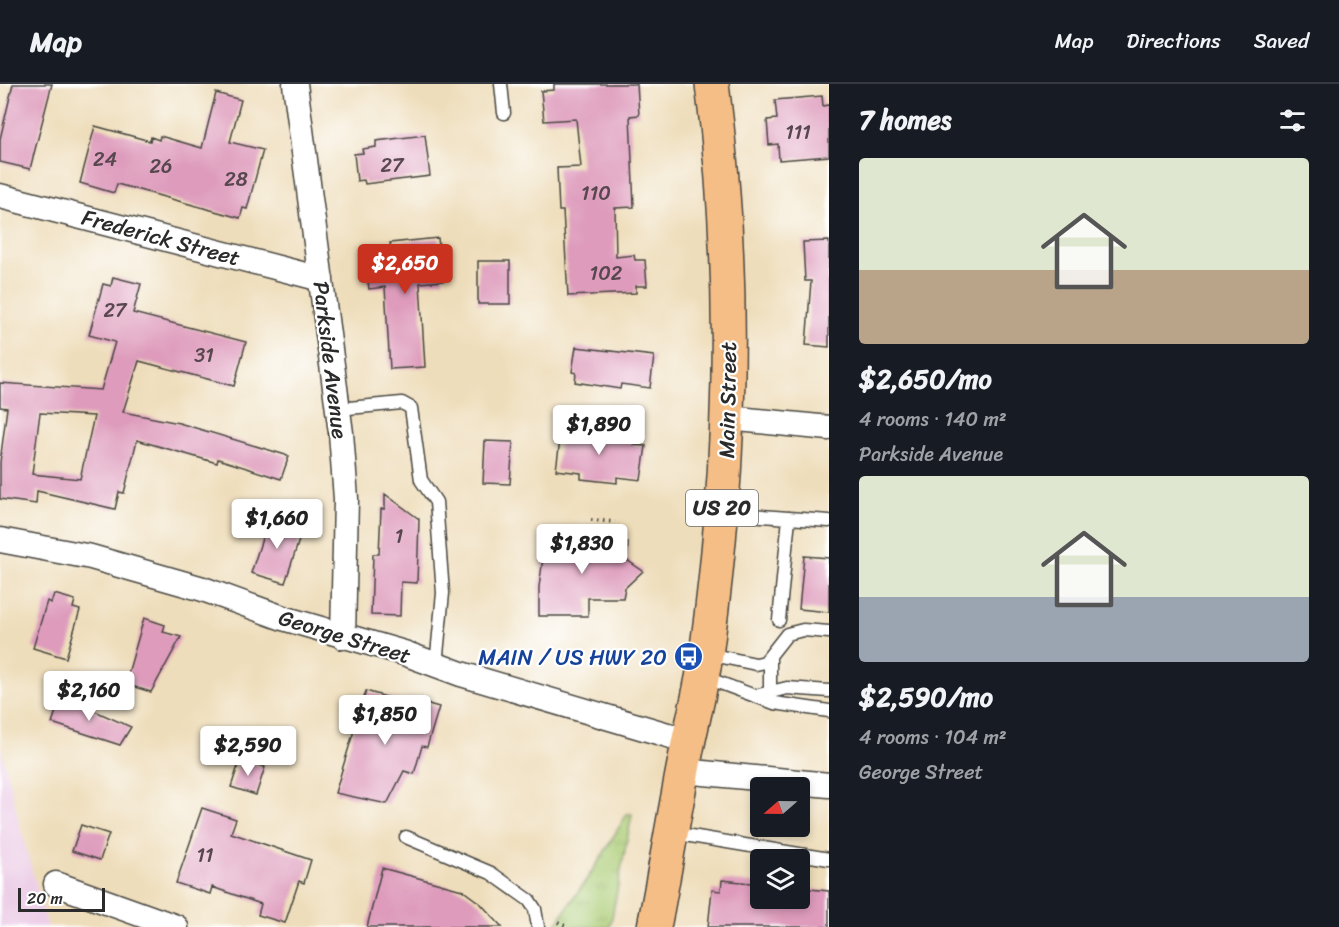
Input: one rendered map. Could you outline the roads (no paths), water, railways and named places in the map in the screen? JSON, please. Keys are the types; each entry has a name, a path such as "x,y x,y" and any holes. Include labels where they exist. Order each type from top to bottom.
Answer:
{"main road":[{"name":"Main Street","path":"654,927 704,665 722,513 728,418 726,261 719,148 712,84"}],"street":[{"name":"Parkside Avenue","path":"295,84 338,409 346,499 343,637"},
{"name":"Frederick Street","path":"0,196 321,279"},
{"path":"728,418 829,428"},
{"name":"George Street","path":"0,540 102,560 203,590 343,637 404,653 606,718 686,756 829,785"},
{"path":"56,884 176,927"}],"lane":[{"path":"501,84 504,113"},
{"path":"338,409 402,403 411,408 421,480 436,502 440,540 443,592 436,665"},
{"path":"722,513 829,521"},
{"path":"779,620 789,518"},
{"path":"704,665 765,662 787,634 803,630 829,632"},
{"path":"770,657 770,696"},
{"path":"704,665 755,696 770,696 787,688 829,691"},
{"path":"770,696 790,706 829,711"},
{"path":"672,833 829,859"},
{"path":"406,837 491,873 529,900 535,909 538,927"}],"place":[{"name":"MAIN / US HWY 20","path":"688,657"}]}
